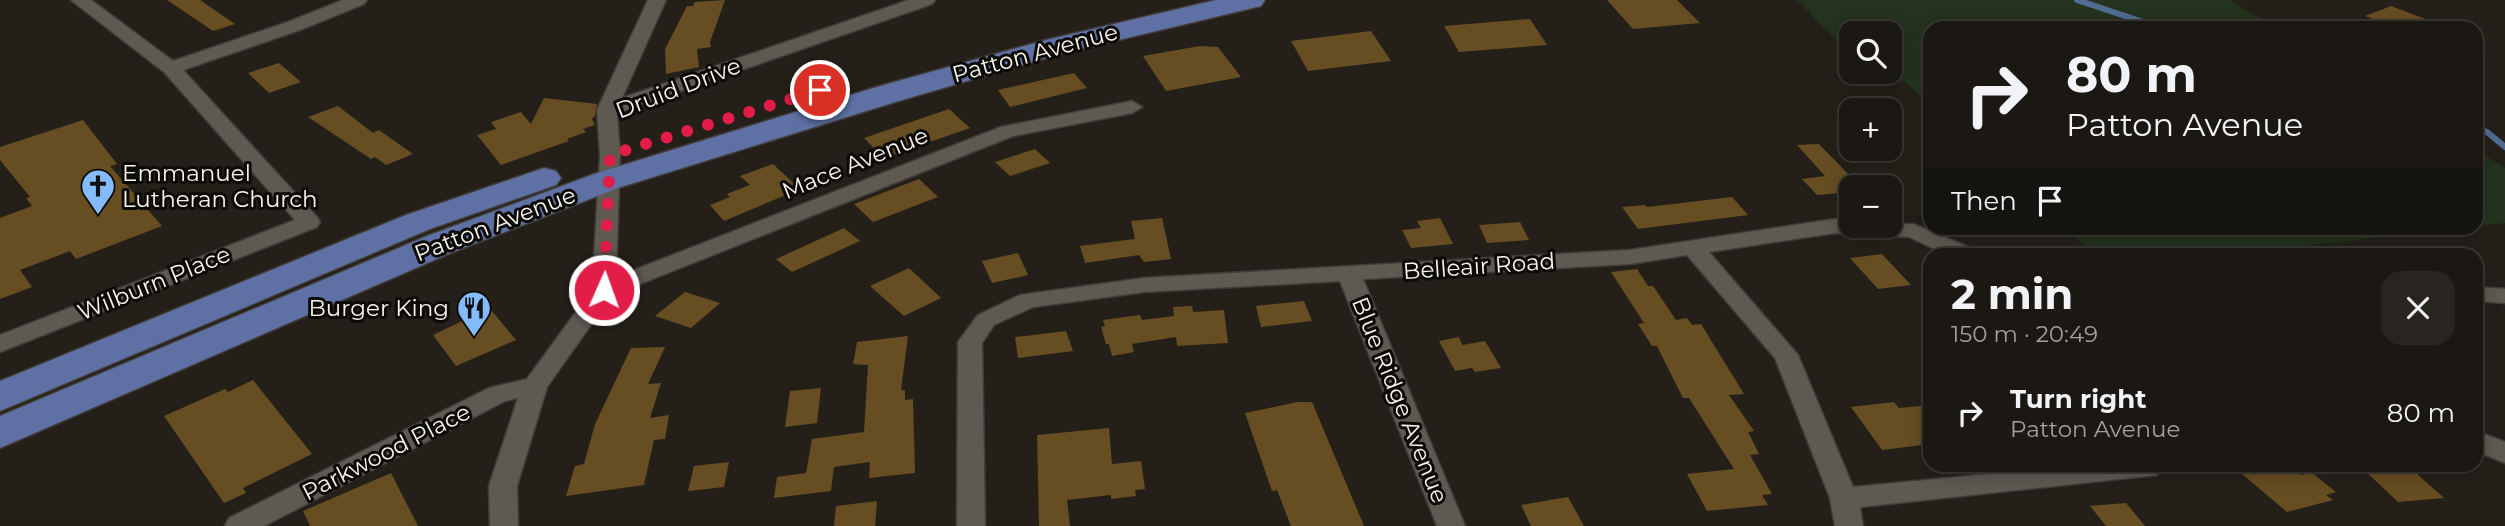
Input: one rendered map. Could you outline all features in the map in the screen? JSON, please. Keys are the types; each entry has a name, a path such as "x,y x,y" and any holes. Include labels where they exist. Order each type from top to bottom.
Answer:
{"main road":[{"name":"Patton Avenue","path":"0,433 610,168 873,73 1032,29 1156,0"},
{"name":"Patton Avenue","path":"0,397 418,222 1052,47 1251,0"}],"street":[{"path":"80,0 171,68 294,26 358,0"},
{"path":"607,110 657,0"},
{"name":"Druid Drive","path":"604,290 610,168 607,110 920,1"},
{"name":"Wilburn Place","path":"0,344 309,222 171,68"},
{"name":"Mace Avenue","path":"604,290 1008,131 1132,107"},
{"name":"Belleair Road","path":"971,526 970,342 986,320 1028,300 1119,288 1630,257 1835,226 1913,231 1952,248"},
{"path":"1693,248 1786,355 1844,498 1849,526"},
{"name":"Blue Ridge Avenue","path":"1349,274 1451,526"},
{"path":"504,526 503,486 535,386 604,290"},
{"path":"2483,294 2505,296"},
{"name":"Parkwood Place","path":"239,526 498,394 535,386"},
{"path":"2483,443 2505,453"},
{"path":"1844,498 2097,472"}],"green space":[{"path":"1797,0 2230,0 2264,21 1923,21 1923,99 1902,82 1902,21 1839,21 1839,43"},
{"path":"2483,154 2505,168 2505,223 2483,225"},
{"path":"2072,235 2402,235 2284,248 2087,248"}],"building":[{"path":"167,0 200,0 235,24 213,31"},
{"path":"725,0 710,42 711,47 697,49 699,67 666,74 665,49 687,6 693,6 695,2"},
{"path":"1607,0 1677,0 1700,23 1633,29"},
{"path":"2391,6 2431,21 2378,21 2365,16"},
{"path":"1530,19 1547,45 1459,52 1444,26"},
{"path":"1371,31 1391,61 1308,71 1291,41"},
{"path":"1200,46 1218,47 1241,77 1166,91 1143,56"},
{"path":"279,63 301,82 269,93 248,73"},
{"path":"1074,73 1087,88 1010,107 998,90"},
{"path":"544,98 597,104 592,119 595,125 583,129 586,132 567,139 569,141 501,165 477,135 496,129 491,122 521,112 531,124"},
{"path":"338,106 373,133 379,130 413,154 386,165 375,157 371,159 308,117"},
{"path":"949,109 970,128 884,158 864,138"},
{"path":"83,120 117,164 110,166 162,226 76,259 70,251 20,270 32,287 0,299 0,218 32,206 26,198 30,197 0,160 0,147"},
{"path":"1819,144 1849,175 1839,175 1839,193 1817,195 1802,179 1825,176 1797,145"},
{"path":"1035,149 1050,163 1010,176 995,162"},
{"path":"773,164 800,189 724,221 710,205 730,197 727,194 750,185 740,176"},
{"path":"919,179 938,197 873,222 854,204"},
{"path":"1732,197 1748,215 1638,229 1622,207 1647,207"},
{"path":"1162,218 1171,259 1144,262 1139,255 1085,263 1080,246 1135,239 1131,221"},
{"path":"1440,218 1453,244 1411,248 1402,230 1421,228 1417,221"},
{"path":"1520,222 1529,240 1487,243 1479,225"},
{"path":"844,228 860,241 792,272 776,259"},
{"path":"1018,253 1028,275 992,283 982,261"},
{"path":"1882,254 1911,285 1878,289 1850,258"},
{"path":"909,268 941,298 904,316 870,286"},
{"path":"1637,269 1648,286 1653,286 1676,320 1687,318 1692,325 1701,324 1744,394 1729,395 1754,431 1748,432 1759,454 1750,455 1772,494 1762,495 1768,505 1707,511 1687,474 1734,469 1689,398 1683,398 1657,346 1652,346 1638,324 1644,323 1611,272"},
{"path":"685,292 720,303 691,328 655,316"},
{"path":"1304,301 1312,321 1261,327 1256,306"},
{"path":"1192,306 1193,312 1224,310 1228,343 1177,346 1176,337 1132,344 1134,352 1112,356 1101,327 1105,326 1103,320 1140,315 1142,320 1174,316 1173,307"},
{"name":"Burger King","path":"487,309 491,310 516,340 456,366 433,335"},
{"path":"1066,331 1073,351 1018,358 1015,337"},
{"path":"908,336 901,390 905,390 905,400 913,399 915,473 869,478 870,462 834,467 831,491 774,498 777,477 806,473 812,439 864,432 868,365 853,364 857,342"},
{"path":"1459,337 1462,345 1485,341 1501,368 1475,372 1472,368 1455,371 1439,341"},
{"path":"665,347 648,384 661,383 650,418 669,415 665,439 654,440 644,485 566,496 575,466 584,464 595,424 631,348"},
{"path":"253,380 312,454 243,488 246,493 224,503 164,416 225,389 228,392"},
{"path":"821,388 817,423 785,427 790,391"},
{"path":"1298,402 1312,402 1364,526 1291,526 1277,490 1272,491 1245,413"},
{"path":"1894,402 1899,408 1923,406 1923,445 1882,450 1851,407"},
{"path":"1109,428 1112,464 1141,461 1145,489 1135,490 1136,496 1111,499 1111,495 1067,500 1070,526 1039,526 1037,435"},
{"path":"729,462 724,487 688,491 694,466"},
{"path":"2297,472 2301,475 2311,472 2336,492 2326,495 2333,500 2287,512 2241,473"},
{"path":"2366,472 2415,472 2444,498 2398,502"},
{"path":"391,473 418,526 310,526 303,511"},
{"path":"1568,497 1584,526 1531,526 1521,505"},
{"path":"877,501 875,526 834,526 836,506"},
{"path":"2126,503 2145,526 2106,526 2090,506"}],"waterway":[{"path":"2077,0 2140,21"},
{"path":"2483,131 2505,147"}],"place":[{"name":"Emmanuel Lutheran Church","path":"98,216"},
{"name":"Burger King","path":"474,338"}],"route":[{"path":"604,290 610,155 820,90"}]}
